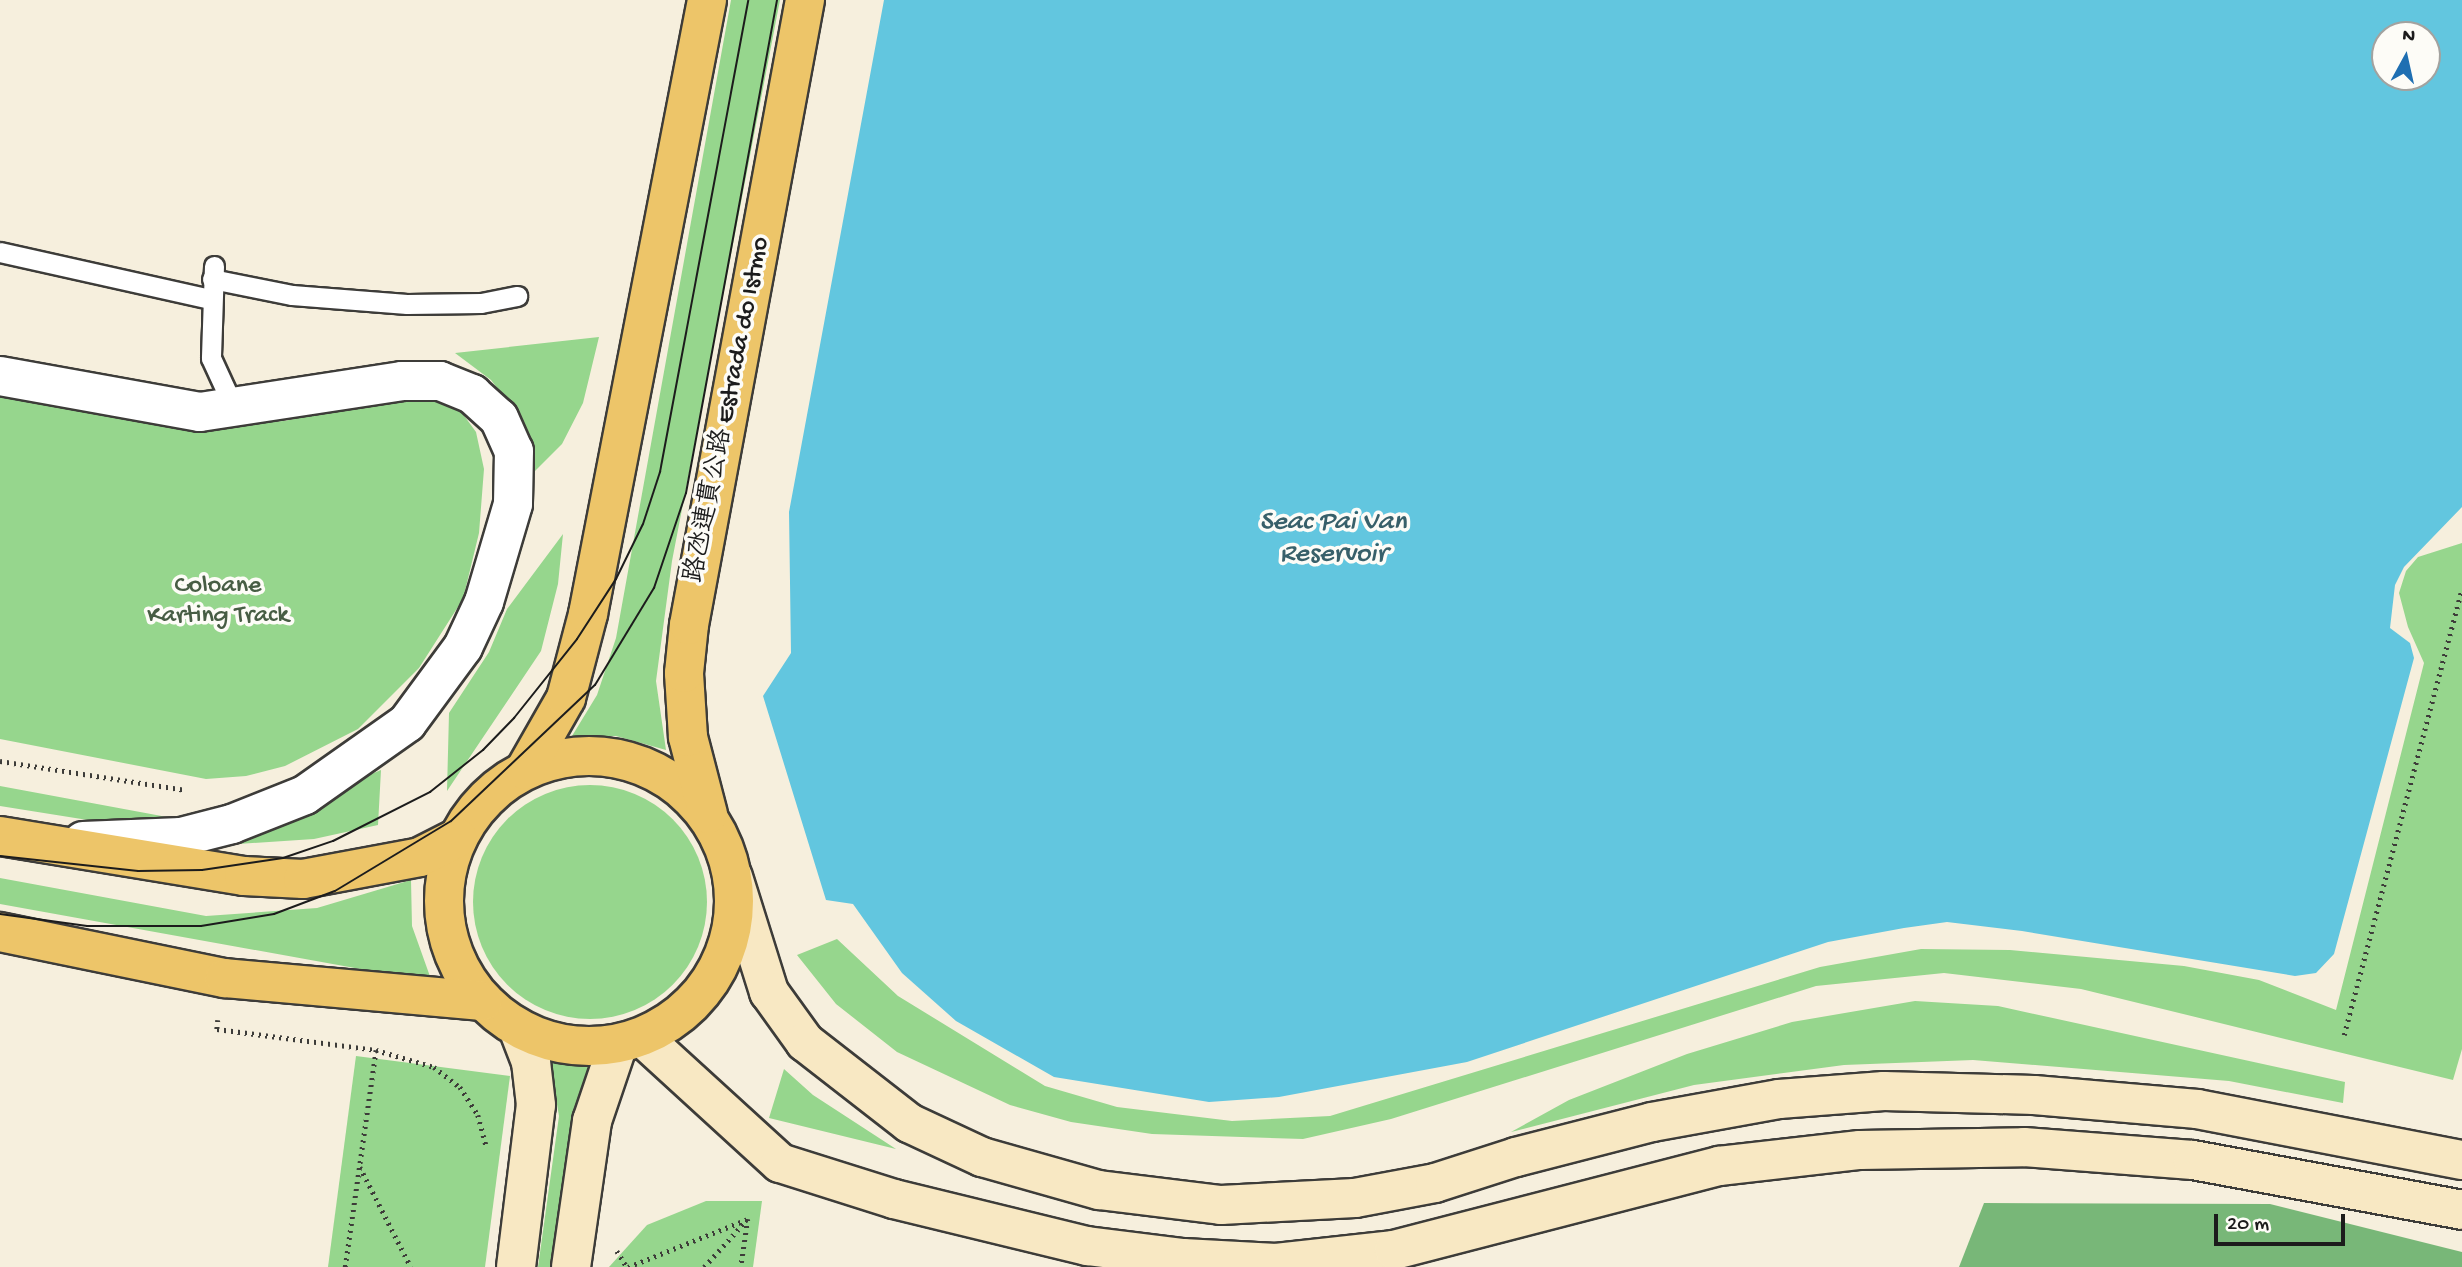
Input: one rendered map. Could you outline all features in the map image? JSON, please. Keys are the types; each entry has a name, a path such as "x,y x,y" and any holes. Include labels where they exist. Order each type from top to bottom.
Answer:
{"main road":[{"path":"525,770 566,698 588,614 707,0"},
{"name":"路氹連貫公路 Estrada do Istmo","path":"710,820 688,737 684,673 689,625 805,0"},
{"path":"733,877 734,917 725,955 705,990 676,1018 630,1040 584,1046 550,1041 518,1028 483,1001 450,945 443,910 445,873 457,838 485,799 525,770 579,757 607,757 647,767 683,789 710,820 725,847 769,992 805,1042 909,1124 982,1157 1099,1190 1221,1205 1355,1198 1435,1184 1516,1157 1652,1122 1779,1099 1884,1091 2034,1095 2197,1109 2462,1160"},
{"path":"0,836 244,876 303,879 420,857 457,838"},
{"path":"0,932 225,978 483,1001"},
{"path":"516,1267 536,1105 531,1062 518,1028"},
{"path":"630,1040 780,1163 894,1199 1087,1246 1184,1258 1276,1263 1394,1250 1600,1193 1719,1166 1860,1150 2024,1147 2193,1160 2462,1210"},
{"path":"571,1267 592,1121 630,1040"}],"street":[{"path":"0,376 200,412 402,381 440,381 472,394 499,418 513,451 513,503 484,602 463,647 407,723 304,795 232,824 181,837 44,843"}],"lane":[{"path":"0,252 212,281 292,295 407,304 481,303 517,296"},
{"path":"212,281 211,358 234,408"}],"path":[{"path":"2344,1035 2462,589"},
{"path":"0,761 167,788"},
{"path":"217,1029 376,1050 434,1067 460,1087 478,1115 486,1159"},
{"path":"345,1267 376,1050"},
{"path":"360,1167 411,1267"},
{"path":"628,1267 748,1219"},
{"path":"704,1267 748,1219"},
{"path":"741,1267 748,1219"}],"green space":[{"path":"731,0 780,0 672,561 656,681 666,750 616,736 572,736 597,695 616,638"},
{"path":"599,337 583,403 562,444 530,476 514,410 491,380 455,353"},
{"name":"Coloane Karting Track","path":"0,389 218,425 284,421 382,401 439,402 460,410 476,432 484,469 479,533 463,599 419,668 358,729 285,766 246,776 206,779 0,739"},
{"path":"563,534 558,584 541,651 447,791 449,713 489,652 507,609"},
{"path":"2462,543 2462,1049 2453,1080 2081,989 1944,973 1816,986 1391,1119 1303,1139 1152,1134 1071,1122 1010,1105 897,1052 836,1004 797,955 837,939 898,996 1045,1086 1117,1107 1232,1121 1330,1116 1820,967 1921,949 2010,950 2184,966 2259,980 2336,1010 2424,663 2408,627 2399,593 2406,571 2418,557"},
{"path":"381,770 378,825 314,839 238,844 0,806 0,786 167,817 228,819 291,807"},
{"path":"590,785 635,794 655,805 680,828 698,857 707,902 698,947 687,967 664,992 635,1010 590,1019 545,1010 525,999 500,976 482,947 473,902 482,857 493,837 516,812 545,794"},
{"path":"0,878 206,916 317,908 411,880 412,926 432,982 0,904"},
{"path":"1915,1001 1998,1006 2345,1082 2343,1103 2229,1081 1973,1060 1844,1065 1694,1085 1511,1132 1569,1100 1687,1054 1792,1022"},
{"path":"542,1053 573,1061 599,1059 573,1118 551,1267 538,1267 559,1116 551,1070"},
{"path":"356,1056 510,1076 485,1267 328,1267"},
{"path":"784,1069 813,1095 896,1149 769,1118"},
{"path":"706,1201 762,1201 753,1267 609,1267 647,1225"},
{"path":"1984,1203 2270,1204 2462,1252 2462,1267 1959,1267"}],"water":[{"name":"Seac Pai Van Reservoir","path":"884,0 2462,0 2462,507 2404,567 2395,585 2390,628 2410,643 2414,658 2334,954 2316,973 2295,976 2022,931 1947,922 1828,942 1467,1062 1279,1097 1209,1102 1054,1077 956,1021 902,973 853,904 826,900 763,696 791,653 789,512"}],"tram line":[{"path":"0,856 138,871 202,870 283,858 333,841 430,792 483,750 514,718 577,639 616,579 643,524 660,472 748,0"},
{"path":"0,914 87,926 201,926 274,914 335,891 451,821 595,685 654,588 686,493 777,0"}]}
